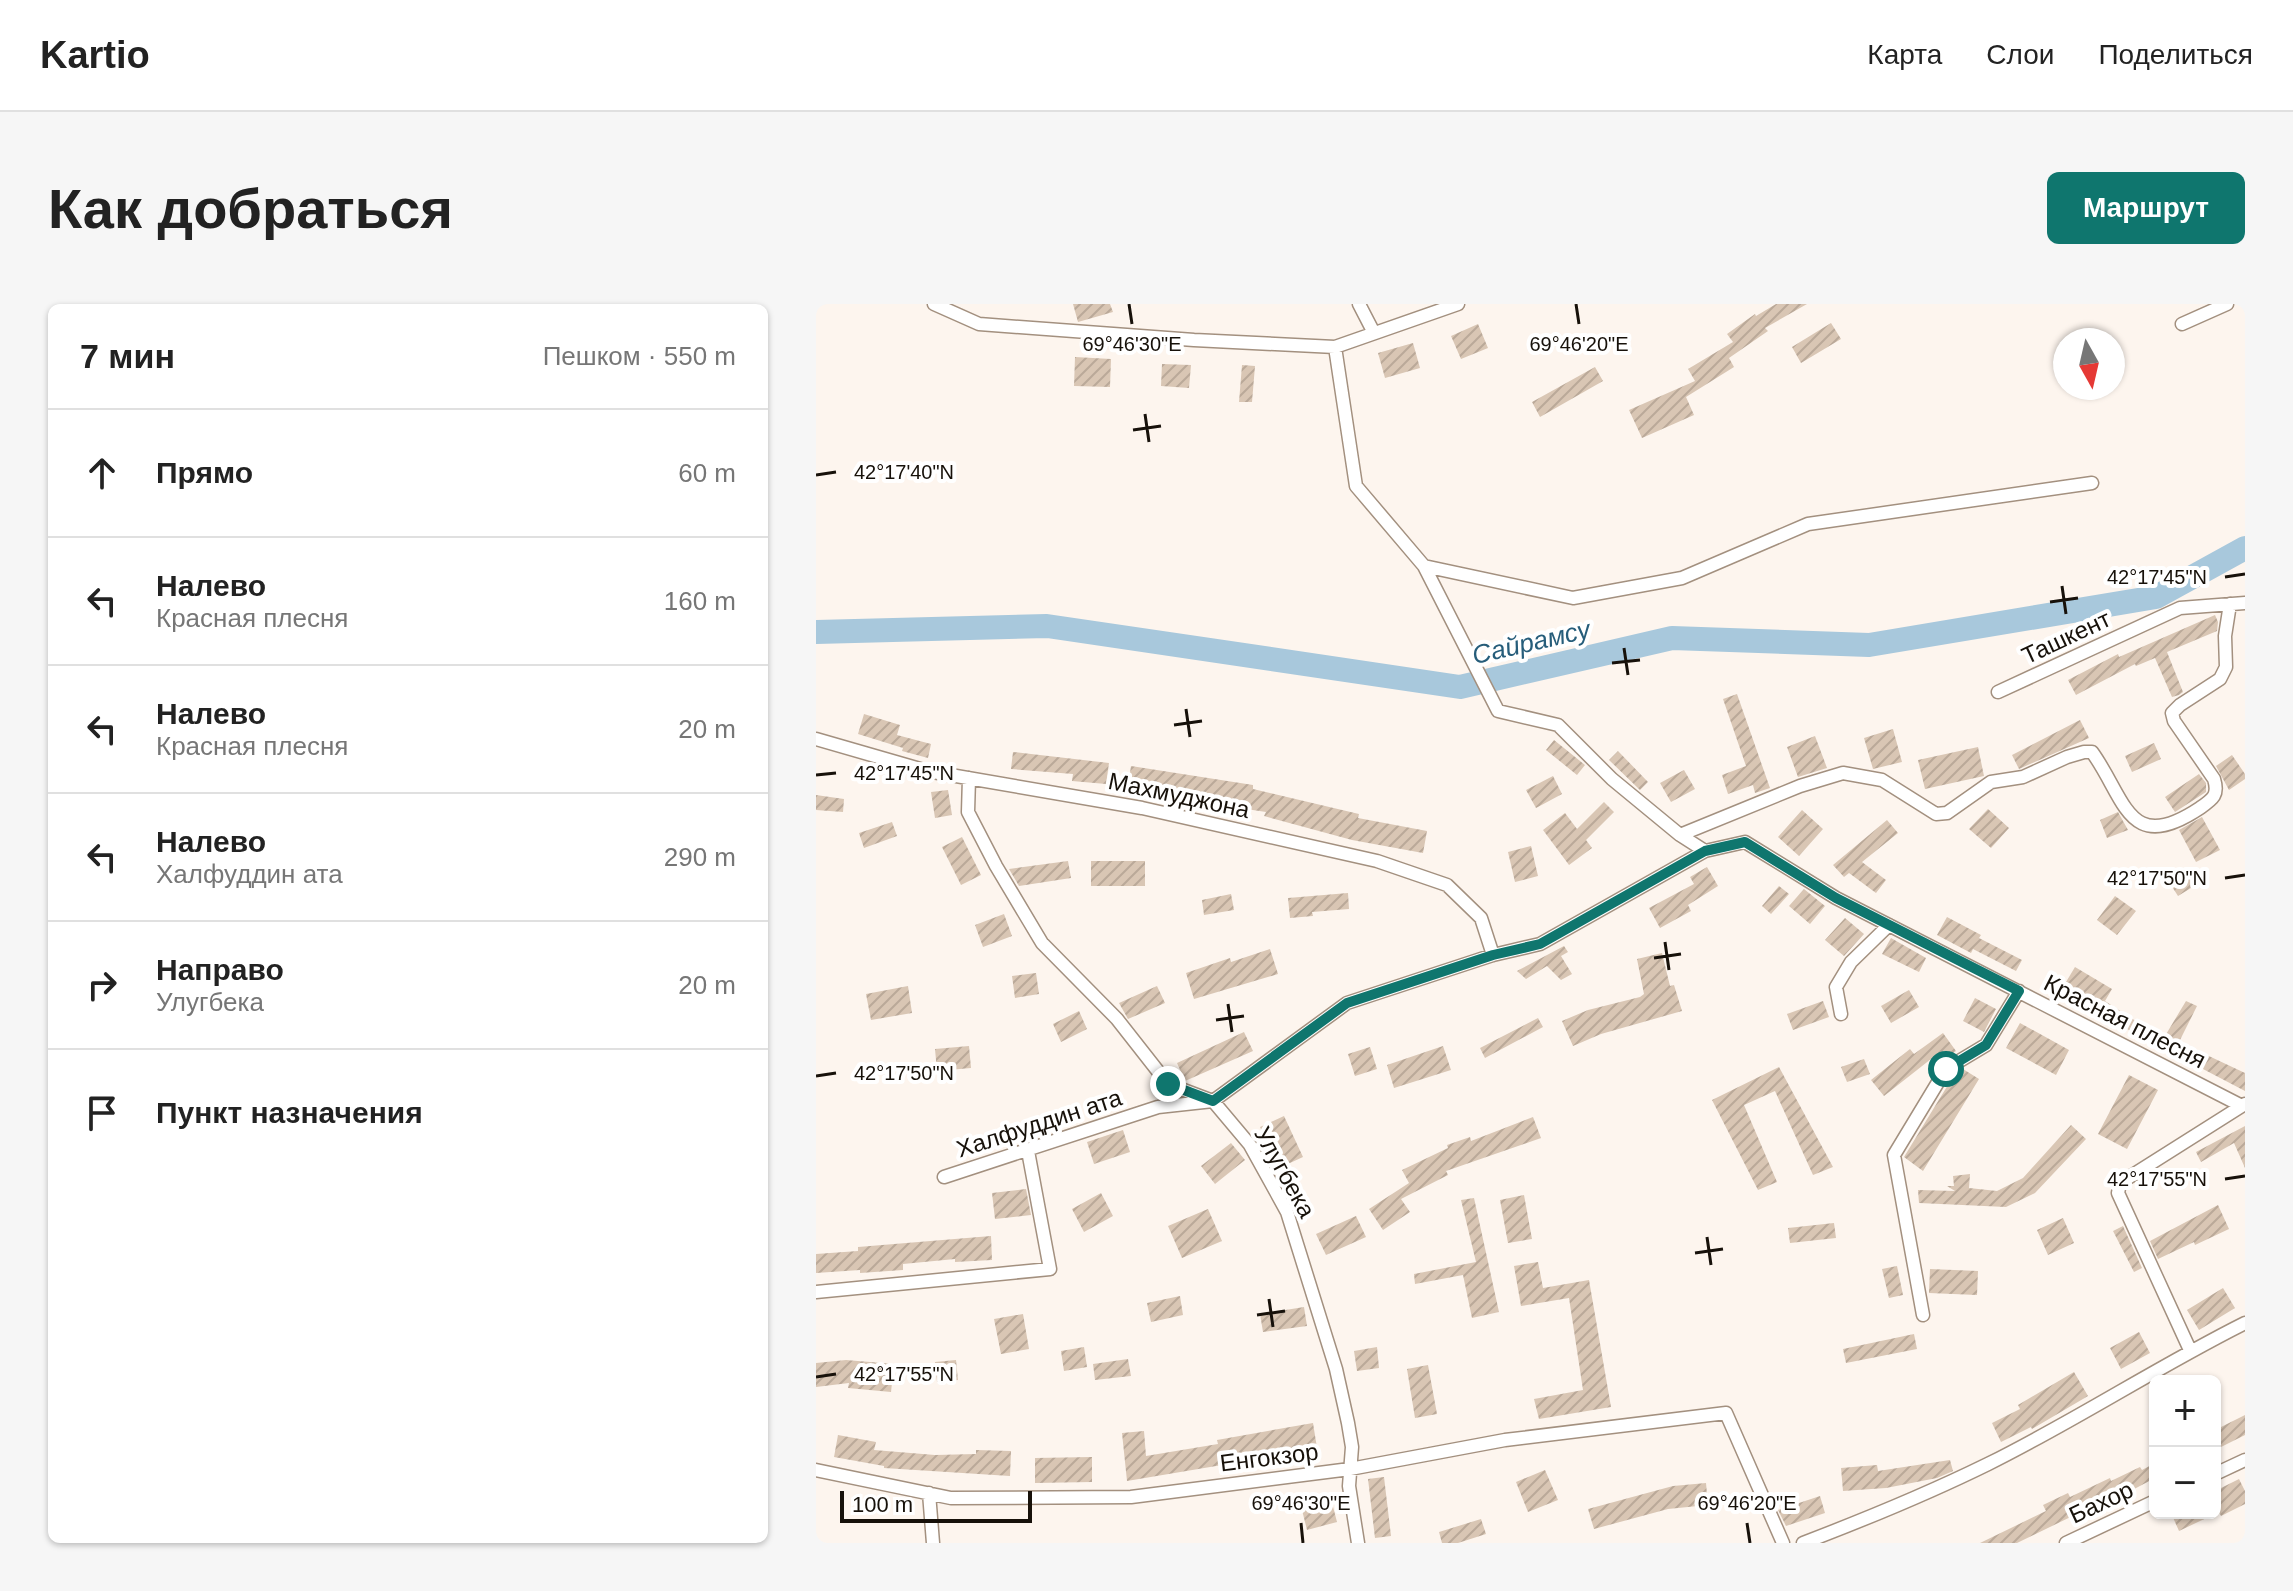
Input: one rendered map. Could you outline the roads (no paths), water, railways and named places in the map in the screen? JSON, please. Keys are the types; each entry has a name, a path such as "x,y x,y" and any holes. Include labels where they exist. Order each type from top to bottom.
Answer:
{"street":[{"path":"934,304 979,324 1335,347 1458,304"},
{"path":"1359,304 1374,333"},
{"path":"2182,324 2227,304"},
{"path":"1335,347 1356,486 1424,566 1498,711 1558,725 1612,779 1680,835 1705,851"},
{"path":"1424,566 1573,598 1682,578 1808,524 2092,483"},
{"name":"Ташкент","path":"1998,692 2180,608 2245,603"},
{"path":"1680,835 1800,786 1843,773 1882,780 1936,814 1947,813 1991,782 2023,777 2084,752 2092,752 2123,808 2143,824 2165,826 2214,799 2218,790 2172,713 2220,679 2226,667 2225,636 2230,604"},
{"name":"Махмуджона","path":"816,739 927,771 1142,808 1377,861 1447,885 1481,918 1493,955"},
{"name":"Улугбека","path":"969,778 968,812 1042,943 1117,1019 1168,1084 1213,1101 1250,1145 1287,1212 1336,1369 1352,1447 1349,1486 1358,1543"},
{"name":"Красная плесня","path":"1705,851 1745,842 1836,898 2242,1104"},
{"name":"Халфуддин ата","path":"944,1177 1158,1107 1213,1101 1347,1003 1493,955 1540,944 1705,851"},
{"path":"1841,1014 1836,987 1851,962 1889,925"},
{"path":"1923,1315 1894,1155 1946,1069 1986,1045 2019,991"},
{"path":"2190,1350 2118,1193 2120,1183 2242,1104"},
{"path":"816,1292 1050,1269 1028,1151"},
{"path":"1803,1543 1890,1511 1991,1463 2190,1350 2245,1323"},
{"name":"Енгокзор","path":"816,1470 951,1498 1131,1497 1350,1469 1505,1440 1726,1413 1783,1543"},
{"path":"2221,1471 2245,1460"},
{"path":"929,1493 931,1543"},
{"name":"Бахор","path":"2066,1543 2149,1504"}],"waterway":[{"name":"Сайрамсу","path":"816,632 1047,626 1460,687 1672,638 1869,645 2156,597 2245,548"}]}
